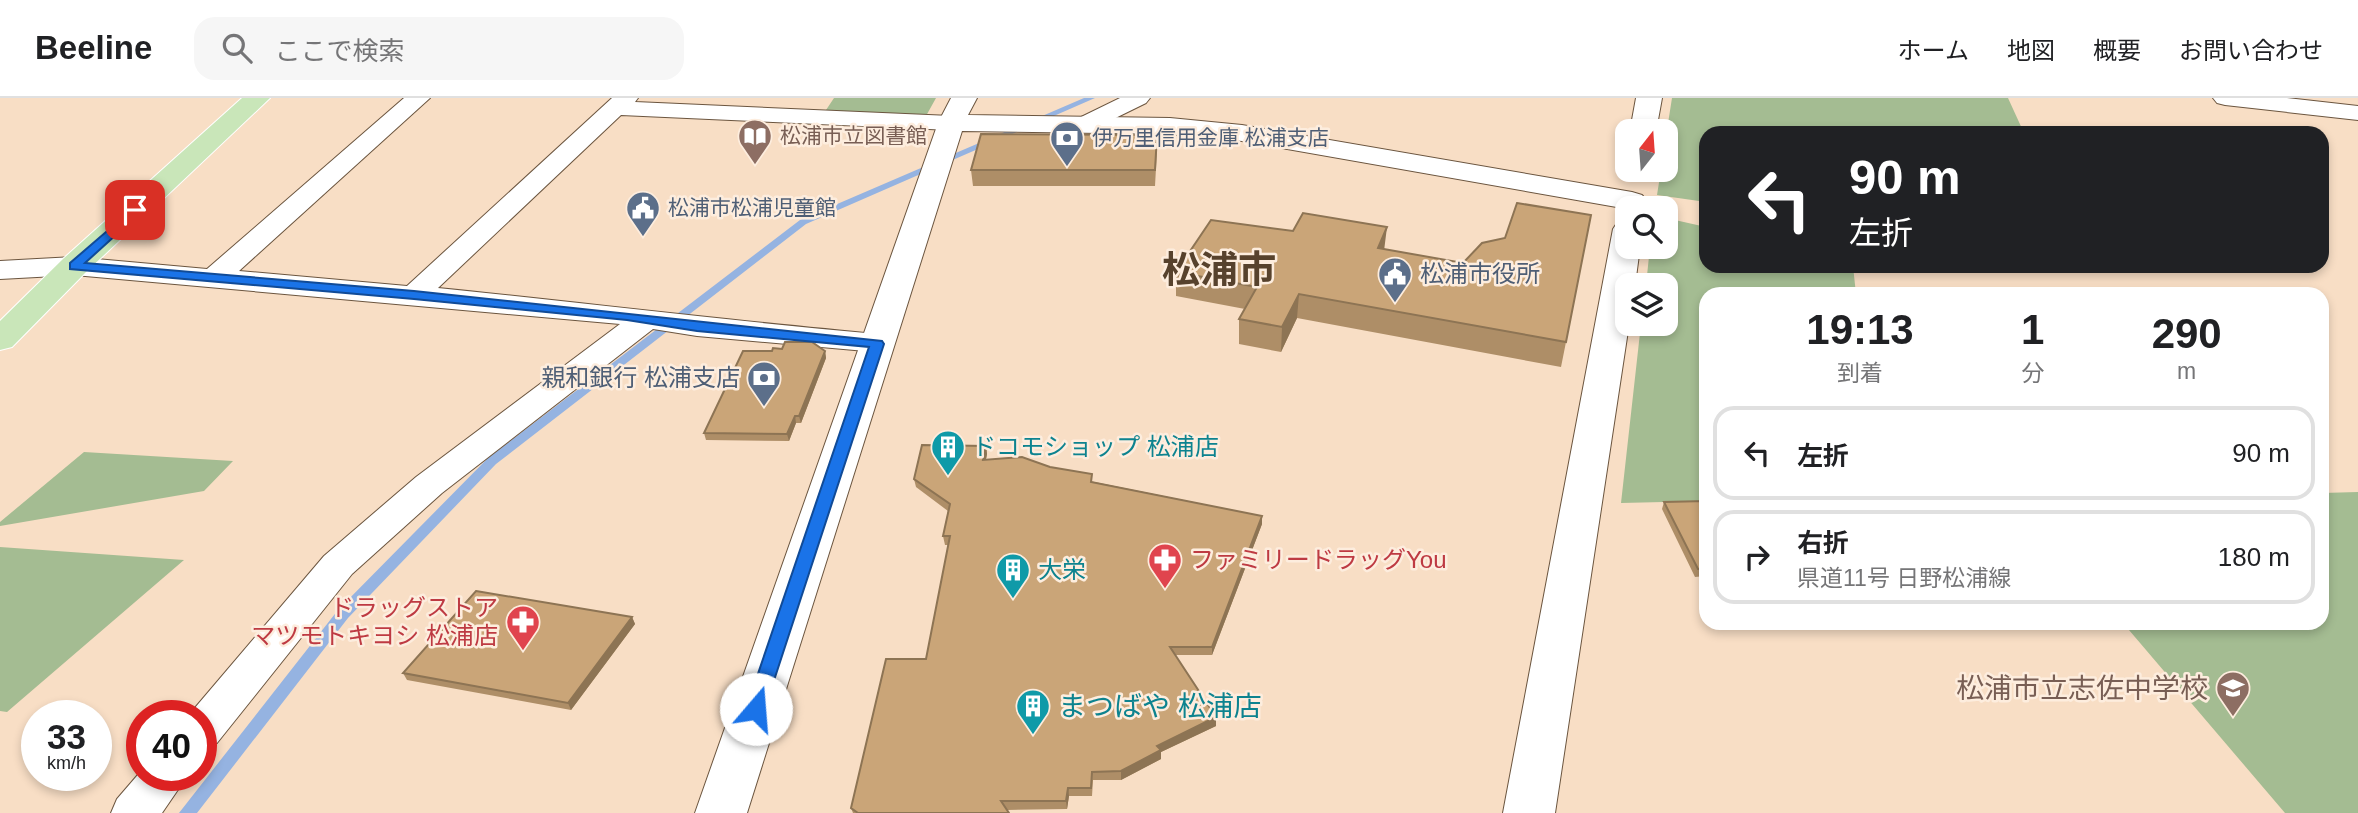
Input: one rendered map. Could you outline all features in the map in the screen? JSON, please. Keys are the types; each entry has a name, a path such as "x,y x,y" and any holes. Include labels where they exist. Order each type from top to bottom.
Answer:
{"main road":[{"path":"0,340 74,266 257,98"}],"street":[{"path":"214,278 418,98"},
{"path":"1083,125 1138,98"},
{"path":"1645,119 1649,98"},
{"path":"2225,98 2346,112"},
{"path":"414,295 621,103 958,110 1083,125 1170,126 1242,133 1615,210"},
{"path":"722,813 877,344 958,110"},
{"path":"1529,813 1622,259"},
{"path":"0,270 74,266 414,295 877,344"},
{"path":"217,712 338,565 429,485 637,318"},
{"path":"134,813 152,791"}],"green space":[{"path":"834,98 936,98 926,116 824,113"},
{"path":"1672,98 2008,98 2021,126 1699,126 1699,201 1657,195 1659,182 1678,182 1678,119 1669,119"},
{"path":"1678,221 1699,225 1699,273 1854,273 1855,287 1699,287 1699,501 1621,503 1640,336 1678,336 1678,273 1647,273 1649,259 1678,259"},
{"path":"84,452 233,461 204,491 0,526 0,522"},
{"name":"松浦市立志佐中学校","path":"2358,492 2358,813 2285,813 2129,630 2329,630 2329,493"},
{"path":"0,547 184,560 7,712 0,711"}],"building":[{"path":"981,134 1157,135 1155,170 971,170"},
{"name":"松浦市役所","path":"1517,203 1591,215 1566,342 1299,294 1282,327 1239,319 1257,287 1176,272 1211,220 1293,231 1303,213 1387,227 1378,248 1463,263 1482,243 1505,238"},
{"name":"親和銀行 松浦支店","path":"785,342 812,342 825,351 799,416 795,416 787,434 704,433 743,351 782,349"},
{"path":"922,445 986,446 983,460 1022,457 1050,467 1092,474 1091,482 1262,516 1212,647 1170,647 1216,717 1157,746 1161,750 1121,771 1092,772 1091,788 1068,788 1066,801 1001,801 1009,813 858,813 851,808 886,659 926,659 950,536 943,536 950,504 914,479"},
{"path":"1699,501 1699,569 1698,569 1664,502"},
{"name":"ドラッグストア マツモトキヨシ 松浦店","path":"476,591 632,617 568,703 403,673"}],"waterway":[{"path":"187,813 343,614 492,461 803,222 1091,98"}],"place":[{"name":"松浦市立図書館","path":"755,166"},
{"name":"伊万里信用金庫 松浦支店","path":"1067,168"},
{"name":"松浦市松浦児童館","path":"643,238"},
{"name":"松浦市役所","path":"1395,304"},
{"name":"親和銀行 松浦支店","path":"764,408"},
{"name":"ドコモショップ 松浦店","path":"948,477"},
{"name":"ファミリードラッグYou","path":"1165,590"},
{"name":"大栄","path":"1013,600"},
{"name":"ドラッグストア マツモトキヨシ 松浦店","path":"523,652"},
{"name":"松浦市立志佐中学校","path":"2233,718"},
{"name":"まつばや 松浦店","path":"1033,736"}],"district":[{"name":"松浦市","path":"1219,270"}],"route":[{"path":"135,210 74,266 414,295 877,344 756,709"}]}
